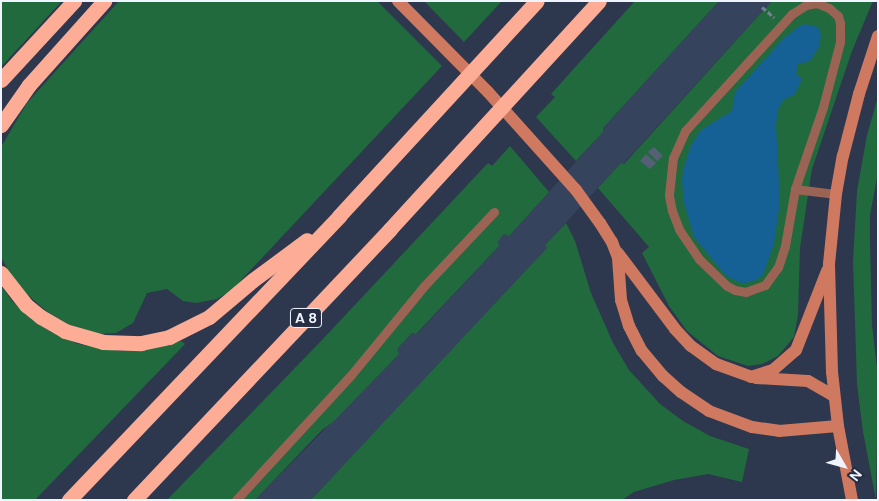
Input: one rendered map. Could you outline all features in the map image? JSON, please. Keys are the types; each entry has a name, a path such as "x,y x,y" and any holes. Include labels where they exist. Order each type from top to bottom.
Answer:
{"highway":[{"path":"1,80 74,1"},
{"path":"1,125 22,93 41,70 104,1"},
{"path":"69,500 339,216 537,1"},
{"name":"A 8","path":"134,500 477,135 600,1"},
{"path":"1,274 26,305 41,317 65,331 93,341 112,344 150,342 179,333 209,317 253,280 339,216"}],"main road":[{"path":"398,1 459,62 550,160 589,208 615,249 675,329 692,346 716,364 751,377 808,380 834,396"},
{"path":"852,500 834,396 831,352 830,264 836,194 850,124 878,36"},
{"path":"615,249 619,265 621,300 630,326 649,360 681,392 718,415 752,427 779,431 838,426"},
{"path":"751,377 773,370 796,350 830,264"}],"lane":[{"path":"817,3 829,8 838,16 840,42 823,107 795,189 784,250 778,267 765,285 746,292 727,286 699,259 679,229 672,211 669,195 673,158 685,131 792,14 806,5 817,3"},
{"path":"795,189 836,194"},
{"path":"236,500 334,394 424,286 494,212"}],"shaded area":[{"path":"719,1 772,1 623,164 621,163 545,245 547,248 432,373 311,500 255,500 399,354 397,349 412,333 417,334 499,246 497,241 504,234 509,236 603,132 603,128"}],"green space":[{"path":"1,1 62,1 1,67"},
{"path":"119,1 377,1 442,66 231,291 217,299 196,303 183,301 167,289 147,293 133,323 116,333 99,334 68,324 46,311 12,277 1,257 1,147 27,103"},
{"path":"424,1 502,1 464,42"},
{"path":"635,1 719,1 603,128 603,132 576,161 536,117 555,97 551,94"},
{"path":"772,1 873,1 852,51 812,169 800,248 798,315 794,337 778,356 762,364 748,366 718,356 687,331 669,306 642,253 649,247 598,188 621,163 624,164"},
{"path":"878,97 878,173 870,215 872,325 878,376 876,500 863,432 857,384 853,262 857,191 867,135"},
{"path":"510,146 549,192 509,236 504,234 498,241 499,246 416,334 412,333 397,349 399,354 255,500 167,500 322,340 488,163 492,166"},
{"path":"566,223 575,241 591,293 613,343 629,370 660,404 683,421 710,436 749,449 742,482 708,474 674,480 634,492 622,500 311,500 547,248 545,245"},
{"path":"1,286 13,302 32,320 51,332 78,344 119,351 149,349 181,341 185,344 35,500 1,500"}],"water":[{"path":"805,24 818,27 821,35 819,47 810,61 798,64 796,74 802,79 795,94 783,100 778,110 776,124 780,202 774,244 763,275 752,282 741,283 726,276 694,237 684,203 683,170 691,145 701,130 732,111 735,92 783,39"}],"building":[{"path":"654,147 663,156 657,161 648,152"},
{"path":"646,154 656,163 650,169 640,161"}]}
